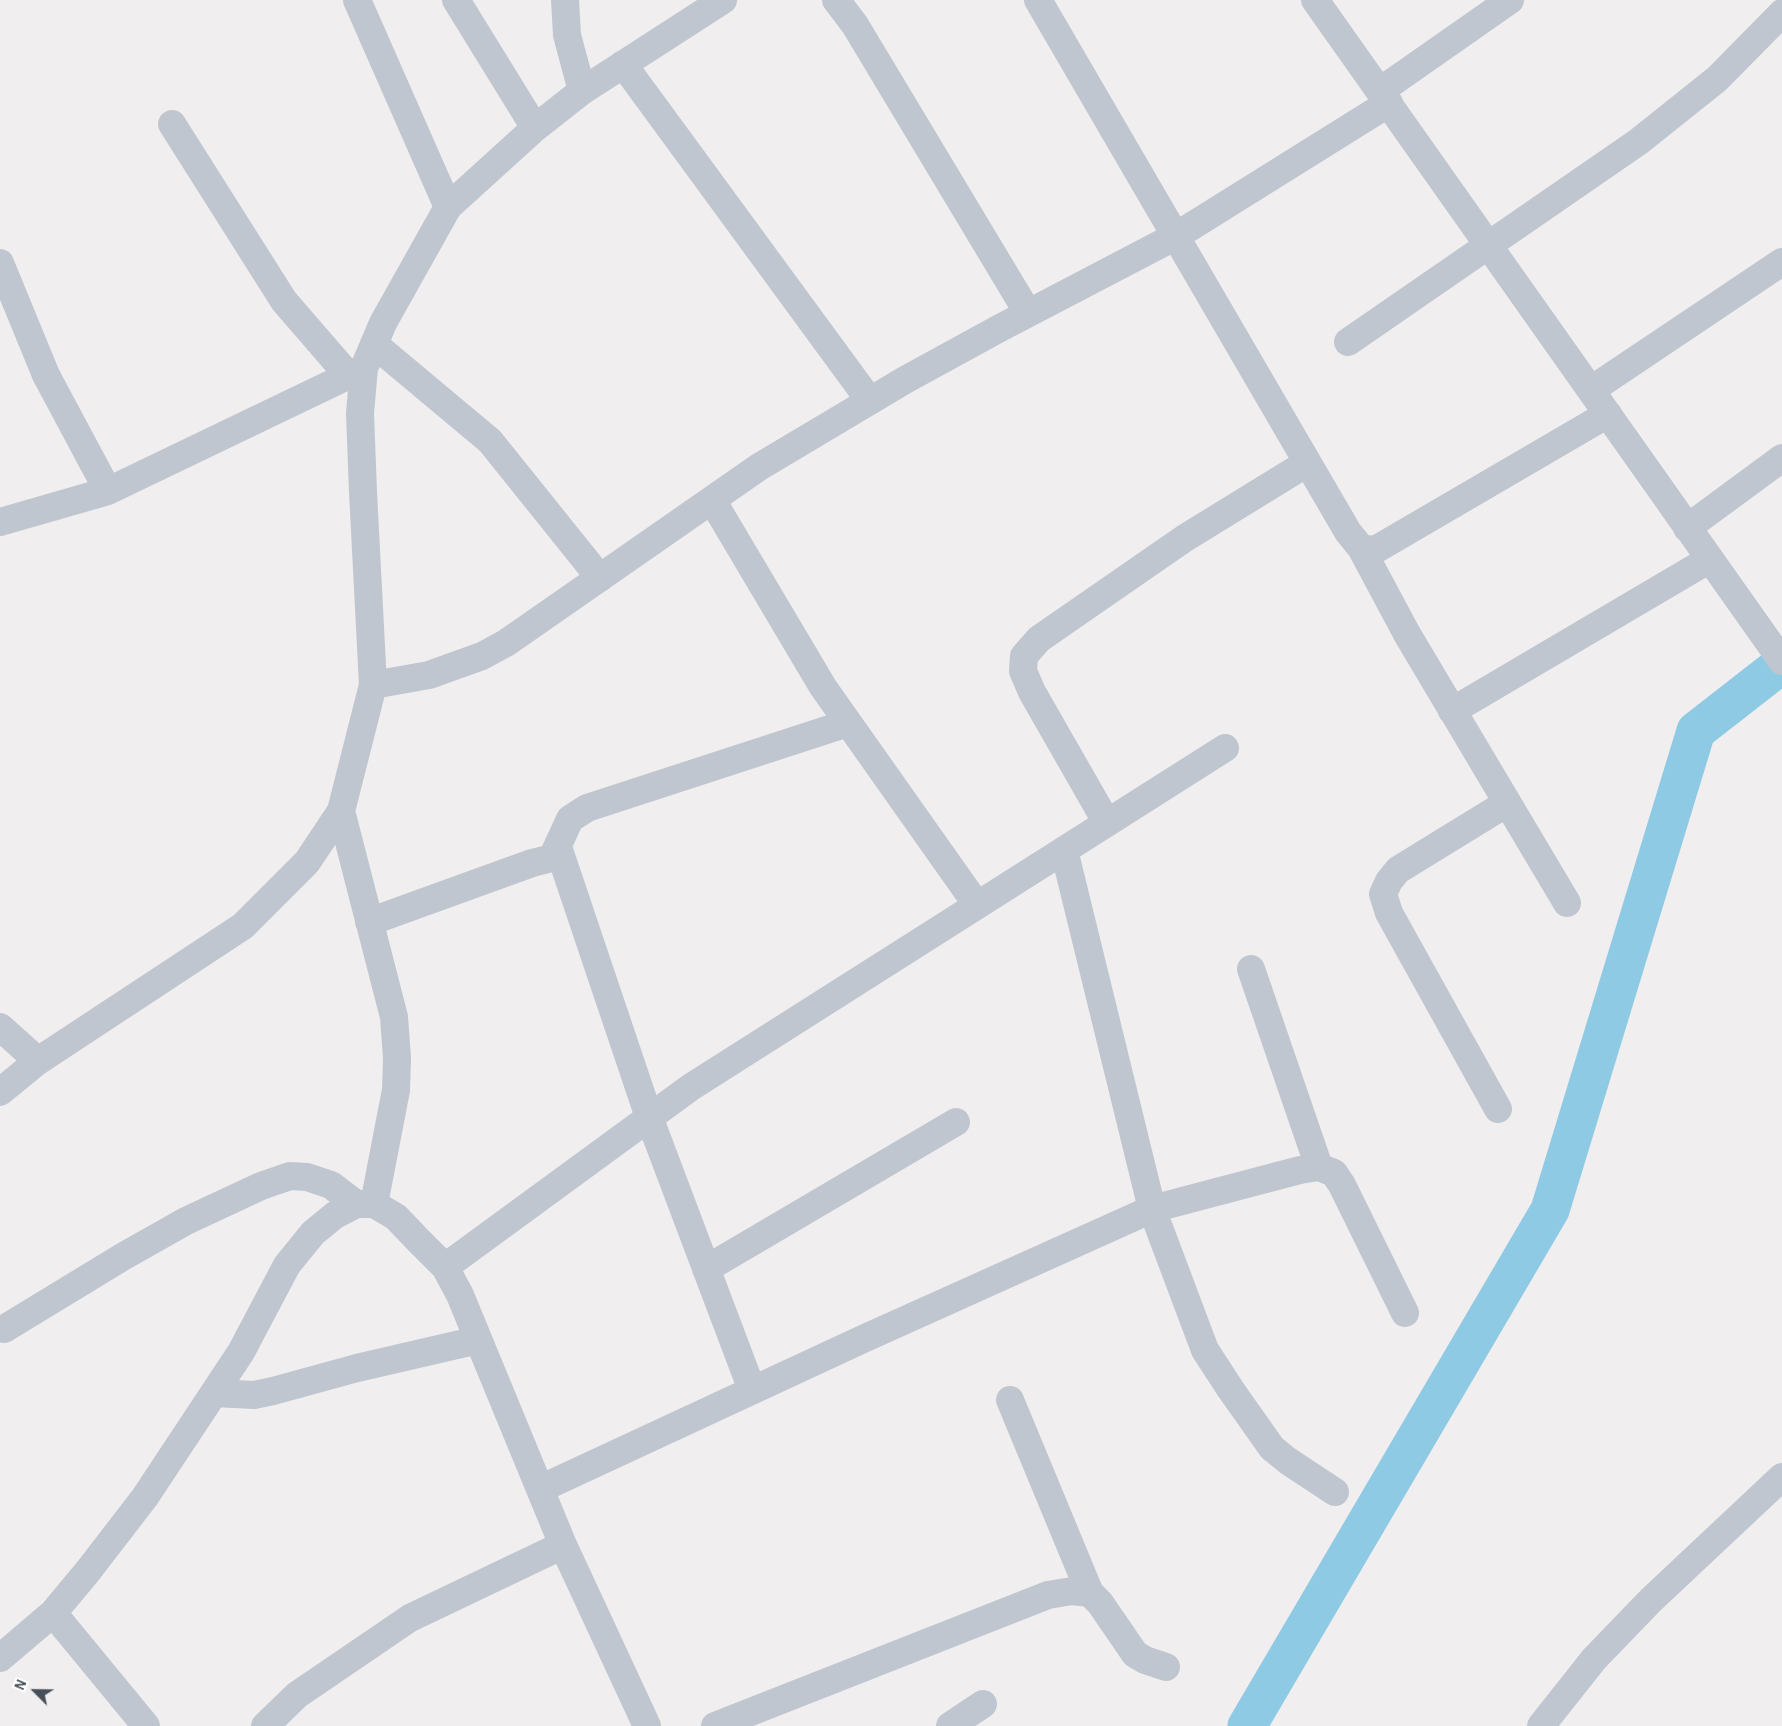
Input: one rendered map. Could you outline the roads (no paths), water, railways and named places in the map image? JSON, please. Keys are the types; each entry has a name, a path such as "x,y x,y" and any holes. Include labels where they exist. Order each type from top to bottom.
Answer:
{"street":[{"path":"357,0 448,207"},
{"path":"456,0 535,128"},
{"path":"565,0 567,35 582,91"},
{"path":"0,1092 38,1061 243,926 307,862 341,811 373,685 360,413 362,362 448,207 535,128 582,91 723,0"},
{"path":"836,0 855,26 1028,314"},
{"path":"1038,0 1348,532 1361,548 1407,634 1452,711 1567,903"},
{"path":"1315,0 1782,660"},
{"path":"373,685 429,676 482,656 506,643 759,467 905,380 1176,236 1385,97 1510,0"},
{"path":"1348,342 1638,142 1717,79 1782,13"},
{"path":"623,64 870,401"},
{"path":"172,124 284,301 362,362 490,441 600,578"},
{"path":"1591,390 1782,262"},
{"path":"0,263 46,375 108,491"},
{"path":"0,522 108,491 362,362"},
{"path":"1361,548 1376,550 1608,414"},
{"path":"1687,528 1782,458"},
{"path":"1108,823 1032,692 1023,671 1024,656 1039,639 1185,538 1307,462"},
{"path":"712,500 823,687 976,905"},
{"path":"1452,711 1710,559"},
{"path":"369,922 532,863 552,858 570,819 587,808 848,723"},
{"path":"445,1268 691,1087 1225,748"},
{"path":"1498,1108 1389,913 1383,894 1388,881 1398,870 1507,803"},
{"path":"341,811 394,1017 397,1058 396,1090 365,1204"},
{"path":"558,847 649,1117 752,1390"},
{"path":"1064,850 1152,1209 1205,1350 1230,1390 1272,1448 1335,1492"},
{"path":"1251,969 1319,1167"},
{"path":"0,1027 38,1061"},
{"path":"706,1269 956,1122"},
{"path":"540,1489 752,1390 1152,1209 1300,1170 1319,1167 1334,1172 1405,1313"},
{"path":"4,1329 178,1225 261,1186 290,1176 307,1177 330,1185 365,1204 396,1217 445,1268 460,1295 563,1545 647,1726"},
{"path":"0,1658 53,1613 88,1572 145,1497 241,1352 287,1265 313,1233 335,1215 365,1204"},
{"path":"214,1393 254,1394 273,1391 356,1368 478,1340"},
{"path":"1010,1400 1090,1593 1100,1603 1135,1654 1145,1660 1166,1667"},
{"path":"1541,1726 1594,1659 1652,1600 1782,1477"},
{"path":"265,1726 297,1694 410,1618 563,1545"},
{"path":"715,1726 1048,1595 1072,1591 1090,1593"},
{"path":"53,1613 146,1726"},
{"path":"950,1726 983,1704"}],"waterway":[{"path":"1247,1726 1550,1210 1696,731 1782,664"}]}
